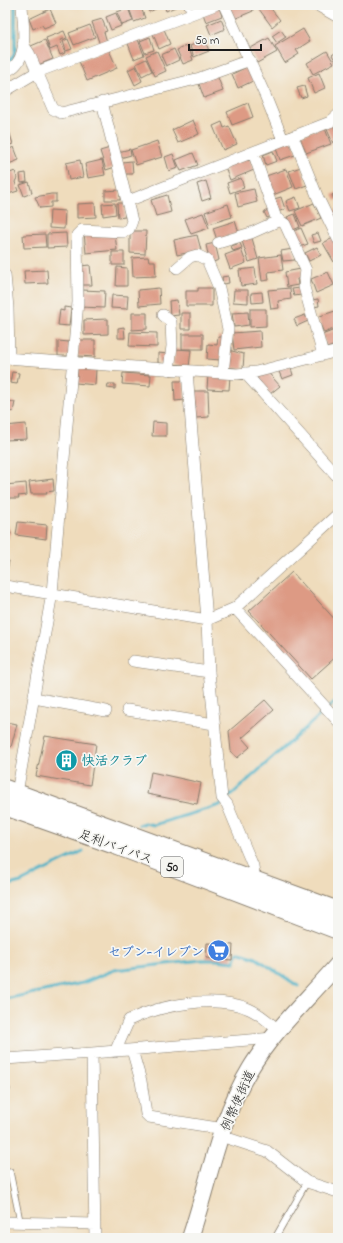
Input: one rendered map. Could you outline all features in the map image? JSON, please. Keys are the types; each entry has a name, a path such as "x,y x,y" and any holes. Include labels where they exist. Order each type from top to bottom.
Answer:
{"highway":[{"name":"足利バイパス","path":"11,791 338,911"},
{"name":"足利バイパス","path":"5,806 118,846 338,930"}],"main road":[{"name":"例幣使街道","path":"190,1238 223,1133 240,1087 251,1068 276,1035 338,964"}],"street":[{"path":"5,71 14,68 18,64 23,44 22,5"},
{"path":"5,91 37,72 188,10 215,5"},
{"path":"224,5 338,239"},
{"path":"317,5 338,17"},
{"path":"23,44 37,72 52,109 56,112 200,78 250,60"},
{"path":"11,791 34,698 52,593 78,302 77,235 82,230 126,231 132,221 102,102"},
{"path":"128,201 330,122 338,115"},
{"path":"253,152 276,218 285,224 306,270 304,287 323,355"},
{"path":"218,243 251,233 280,220"},
{"path":"177,268 190,257 197,255 206,260 219,288 228,329 223,373"},
{"path":"5,275 8,308 7,358 246,374 338,351"},
{"path":"163,315 171,322 172,346 169,370"},
{"path":"187,371 207,620 209,672 224,801 254,866 255,880"},
{"path":"246,374 338,477"},
{"path":"5,586 207,620 235,608 338,514"},
{"path":"235,608 338,721"},
{"path":"133,661 209,672"},
{"path":"34,698 106,711"},
{"path":"127,710 214,724"},
{"path":"114,1052 129,1020 159,1008 179,1005 212,1003 242,1006 259,1015 276,1035"},
{"path":"5,1059 92,1054 276,1035"},
{"path":"132,1050 141,1081 146,1114 149,1117 223,1133 267,1151 307,1182 338,1192"},
{"path":"92,1054 95,1238"},
{"path":"5,1222 20,1221 95,1224"}],"lane":[{"path":"5,1082 7,1089"},
{"path":"10,1172 20,1221"},
{"path":"275,1238 307,1182"}],"building":[{"path":"140,5 145,18 134,22 129,8"},
{"path":"145,5 164,5 149,12"},
{"path":"164,5 180,5 166,11"},
{"path":"218,5 222,16 206,22 202,11"},
{"path":"227,5 251,5 253,11 234,19"},
{"path":"264,5 268,5 280,20 272,27 259,9"},
{"path":"128,8 133,21 122,25 117,12"},
{"path":"50,9 56,23 44,28 42,25 33,29 29,19"},
{"path":"116,13 121,26 111,30 106,17"},
{"path":"102,19 107,31 104,32 107,42 100,45 92,22"},
{"path":"221,19 225,29 211,35 207,25"},
{"path":"90,25 95,37 74,45 69,33"},
{"path":"164,29 170,44 159,49 153,34"},
{"path":"303,29 310,41 296,50 299,54 285,63 275,46"},
{"path":"281,30 286,37 277,43 272,36"},
{"path":"64,31 67,38 60,40 65,53 60,55 57,47 50,50 46,38"},
{"path":"137,37 144,55 134,59 127,41"},
{"path":"150,37 154,50 145,53 140,41"},
{"path":"269,38 277,52 257,63 249,49"},
{"path":"68,39 72,49 66,51 63,41"},
{"path":"45,40 53,59 38,65 31,46"},
{"path":"205,40 209,51 194,57 190,46"},
{"path":"188,45 193,60 183,64 177,50"},
{"path":"108,48 117,68 87,81 79,61"},
{"path":"174,49 179,60 166,66 161,55"},
{"path":"157,51 166,71 155,76 146,56"},
{"path":"327,51 334,63 313,74 307,63"},
{"path":"338,51 338,65 332,55"},
{"path":"146,59 152,71 142,76 136,64"},
{"path":"136,66 142,81 135,85 128,70"},
{"path":"249,66 255,80 238,88 232,74"},
{"path":"319,73 325,88 314,93 308,78"},
{"path":"217,75 223,91 204,98 198,81"},
{"path":"304,86 307,96 301,98 297,88"},
{"path":"248,103 253,117 232,125 227,112"},
{"path":"193,120 199,134 178,143 172,130"},
{"path":"222,122 224,128 229,126 237,144 223,150 213,126"},
{"path":"332,122 338,137 338,141 333,143 325,125"},
{"path":"324,126 331,144 306,153 299,136"},
{"path":"9,131 13,144 5,147 5,132"},
{"path":"292,139 298,154 280,160 275,145"},
{"path":"157,141 162,157 136,165 131,150"},
{"path":"338,146 338,157 334,148"},
{"path":"14,147 19,160 6,165 5,151"},
{"path":"110,148 115,167 106,170 100,151"},
{"path":"130,149 131,155 120,158 118,152"},
{"path":"273,151 277,161 266,165 263,155"},
{"path":"193,153 198,165 181,171 176,160"},
{"path":"173,154 178,168 169,171 165,157"},
{"path":"248,155 254,170 230,180 224,164"},
{"path":"80,160 83,177 69,180 66,163"},
{"path":"102,160 105,175 88,178 85,164"},
{"path":"132,161 133,174 123,174 122,162"},
{"path":"301,167 307,185 296,189 289,171"},
{"path":"286,169 293,187 273,195 266,176"},
{"path":"15,171 17,178 15,182 18,191 5,195 5,175"},
{"path":"26,173 27,182 21,183 20,174"},
{"path":"241,178 244,188 230,193 227,183"},
{"path":"206,181 211,198 202,201 197,184"},
{"path":"29,182 32,193 24,196 20,185"},
{"path":"254,189 257,202 238,207 235,193"},
{"path":"120,190 120,200 105,200 105,191"},
{"path":"338,192 338,199 335,201 332,195"},
{"path":"56,194 56,202 51,202 51,207 40,208 35,197"},
{"path":"167,195 171,212 156,216 151,200"},
{"path":"281,197 285,209 278,212 274,199"},
{"path":"296,197 300,208 290,211 286,201"},
{"path":"95,203 96,217 77,218 77,204"},
{"path":"115,203 116,214 103,216 102,204"},
{"path":"117,203 124,203 125,217 118,218"},
{"path":"314,203 321,218 302,226 295,211"},
{"path":"228,204 232,217 209,224 205,212"},
{"path":"270,209 273,215 267,218 264,212"},
{"path":"338,209 338,225 336,225 333,212"},
{"path":"50,210 65,211 64,229 49,228"},
{"path":"203,213 209,228 191,234 185,219"},
{"path":"295,214 300,227 293,230 287,217"},
{"path":"235,221 239,233 217,240 213,228"},
{"path":"301,228 308,244 299,247 292,232"},
{"path":"130,231 146,231 145,254 130,253"},
{"path":"66,233 67,247 47,248 47,234"},
{"path":"84,233 115,235 117,250 86,253"},
{"path":"318,233 321,241 314,243 311,235"},
{"path":"45,234 46,247 24,248 23,235"},
{"path":"197,235 201,250 177,255 174,240"},
{"path":"251,235 258,259 249,262 241,238"},
{"path":"333,238 338,247 338,260 334,262 323,243"},
{"path":"215,243 219,260 210,263 206,245"},
{"path":"240,243 242,248 233,251 231,246"},
{"path":"317,247 321,255 309,261 305,253"},
{"path":"241,249 246,263 230,269 225,255"},
{"path":"293,249 295,260 283,261 281,251"},
{"path":"112,252 124,252 124,265 112,265"},
{"path":"281,255 283,270 268,272 269,280 262,281 259,258"},
{"path":"148,257 149,261 155,261 156,276 133,277 132,258"},
{"path":"90,265 92,285 81,285 80,266"},
{"path":"338,266 338,278 334,268"},
{"path":"117,267 127,268 127,286 116,286"},
{"path":"255,268 257,284 241,286 239,270"},
{"path":"301,269 302,278 297,279 298,285 287,287 285,272"},
{"path":"47,270 48,283 25,284 24,271"},
{"path":"328,272 334,285 316,293 311,279"},
{"path":"228,276 229,283 223,284 222,277"},
{"path":"159,288 160,304 139,306 138,290"},
{"path":"198,288 212,288 212,306 186,306 186,291 198,291"},
{"path":"290,288 291,299 278,301 279,308 271,309 268,290"},
{"path":"300,288 301,295 294,296 292,289"},
{"path":"82,290 105,291 104,308 81,307"},
{"path":"234,290 248,290 248,303 233,302"},
{"path":"262,292 263,302 252,303 251,293"},
{"path":"112,295 128,296 127,309 111,308"},
{"path":"318,299 319,306 313,307 312,300"},
{"path":"177,300 179,315 170,316 169,301"},
{"path":"64,307 71,308 69,326 58,325 60,310 64,311"},
{"path":"250,309 266,309 266,326 250,327"},
{"path":"338,310 338,327 324,333 317,317"},
{"path":"248,312 249,325 234,327 232,313"},
{"path":"132,313 147,313 147,329 132,330"},
{"path":"181,313 190,313 190,329 181,329"},
{"path":"305,315 308,321 297,326 294,319"},
{"path":"108,319 108,334 84,335 84,320"},
{"path":"124,327 125,338 118,338 118,328"},
{"path":"337,329 338,344 327,348 322,335"},
{"path":"260,331 261,347 234,350 232,333"},
{"path":"130,332 157,333 157,347 129,346"},
{"path":"182,334 203,334 203,349 182,349"},
{"path":"218,337 223,337 221,360 207,359 208,344 217,345"},
{"path":"78,340 95,340 95,357 78,356"},
{"path":"58,341 69,342 69,356 58,356"},
{"path":"175,349 191,350 189,367 173,365"},
{"path":"228,350 244,354 243,369 226,367"},
{"path":"158,353 168,354 167,364 158,363"},
{"path":"290,365 293,375 282,379 278,369"},
{"path":"78,367 96,369 95,385 76,383"},
{"path":"266,370 280,386 270,394 257,378"},
{"path":"12,372 19,373 17,384 10,383"},
{"path":"123,373 151,375 150,386 122,384"},
{"path":"208,375 230,376 229,390 207,389"},
{"path":"174,381 184,381 185,400 175,401"},
{"path":"108,384 115,384 115,389 107,388"},
{"path":"194,391 208,391 209,417 196,418"},
{"path":"5,401 15,402 13,412 5,410"},
{"path":"153,422 166,423 166,436 152,436"},
{"path":"26,424 27,439 5,440 5,426"},
{"path":"53,479 54,491 46,492 47,494 31,494 29,482"},
{"path":"26,483 27,495 18,496 19,498 5,498 5,485"},
{"path":"6,522 11,534 8,535 9,538 5,539"},
{"path":"18,522 47,525 46,539 16,535"},
{"path":"5,560 9,561 7,570 5,569"},
{"path":"292,572 338,623 338,655 311,679 249,611"},
{"path":"265,700 274,710 242,738 250,747 237,758 231,751 229,731"},
{"path":"5,722 17,724 11,747 5,746"},
{"name":"快活クラブ","path":"45,736 96,744 90,785 36,776"},
{"path":"151,772 201,783 197,804 147,794"},
{"name":"セブン-イレブン","path":"207,943 233,945 232,960 206,958"}],"waterway":[{"path":"5,64 13,57 15,50 15,5"},
{"path":"334,5 338,7"},
{"path":"139,825 145,823 154,825 220,805 338,699"},
{"path":"5,886 21,882 83,851"},
{"path":"5,999 83,983 114,970 202,960 234,962 238,952 256,958 298,986"}],"place":[{"name":"快活クラブ","path":"67,760"},
{"name":"セブン-イレブン","path":"219,951"}]}
